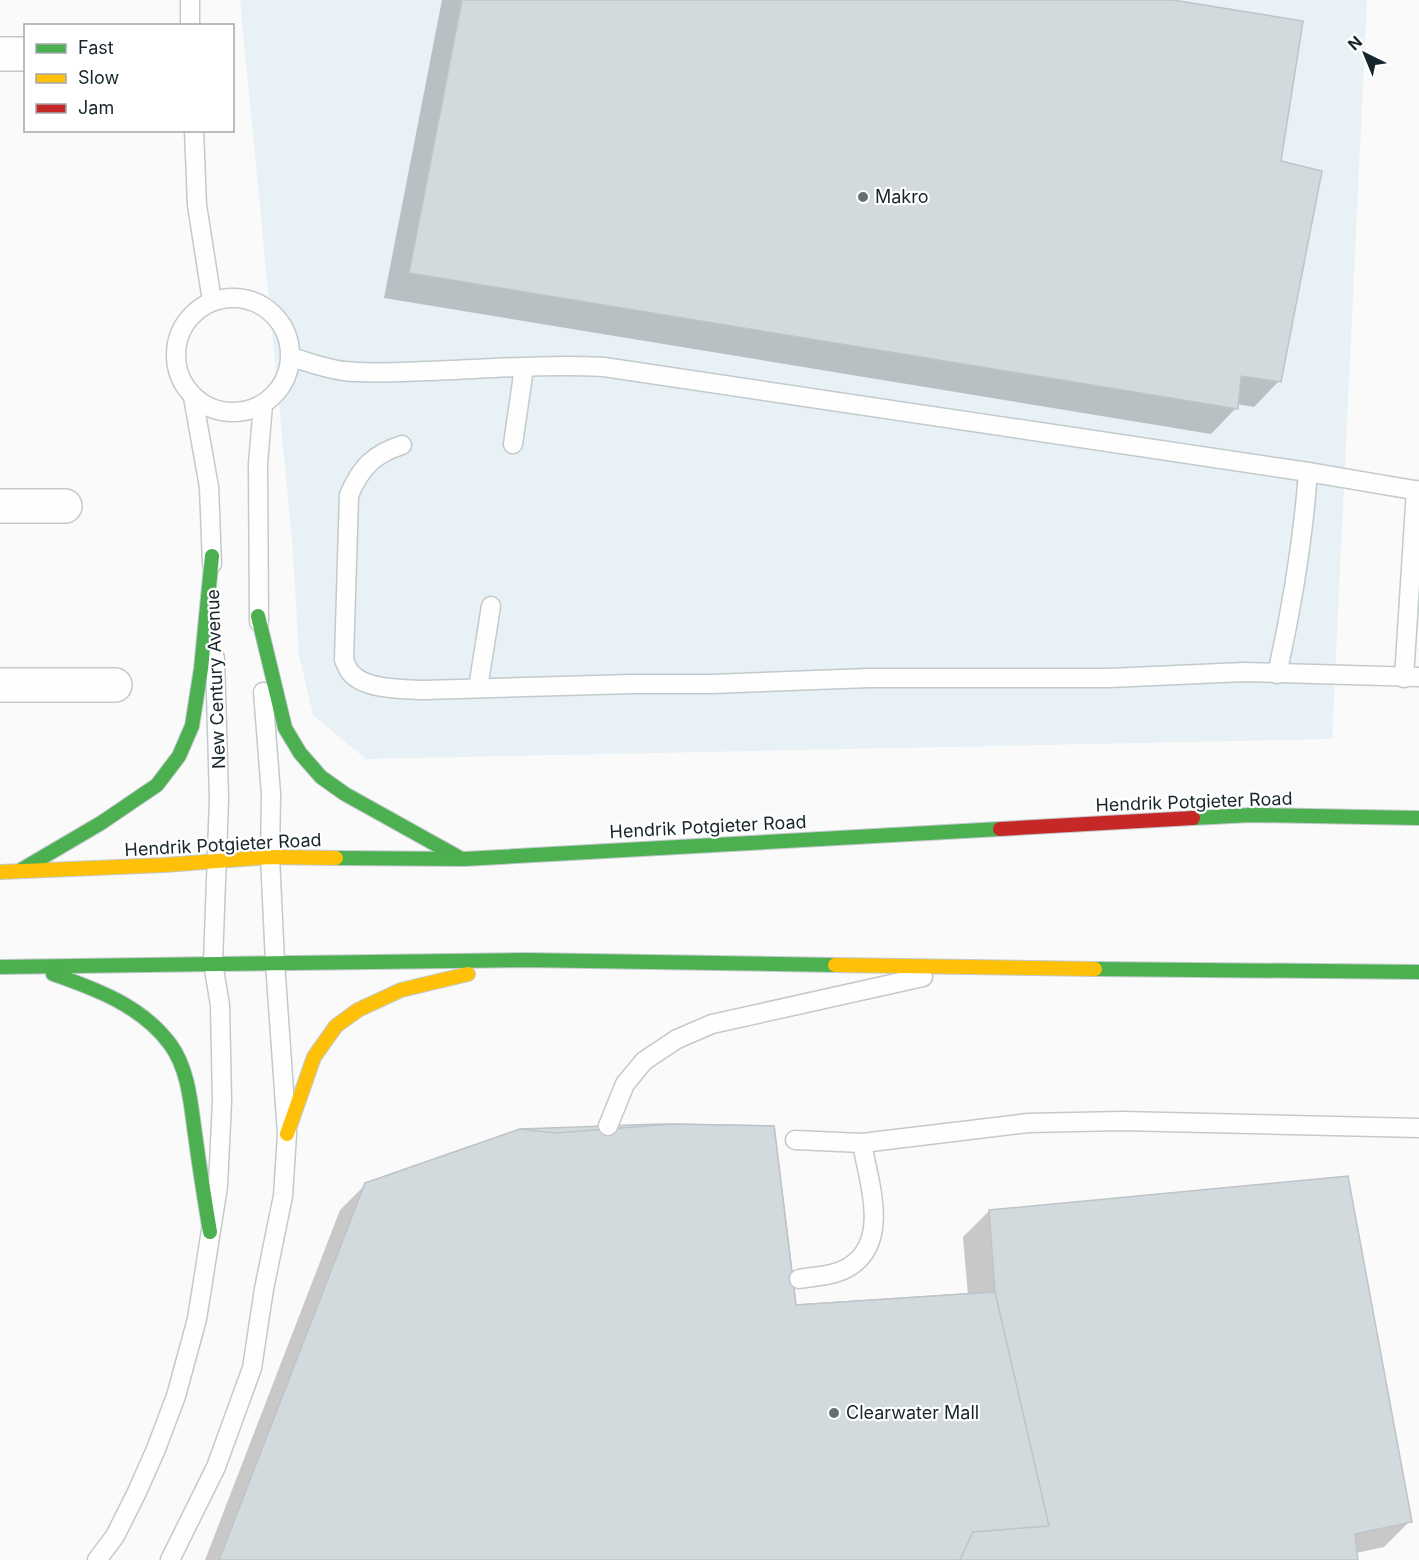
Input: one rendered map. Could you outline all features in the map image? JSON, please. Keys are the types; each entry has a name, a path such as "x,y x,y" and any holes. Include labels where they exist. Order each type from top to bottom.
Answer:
{"main road":[{"path":"17,872 101,823 157,785 179,756 192,726 201,669 212,556"},
{"path":"258,616 285,728 300,753 321,777 345,794 464,859"},
{"path":"1251,815 1419,804"},
{"name":"Hendrik Potgieter Road","path":"0,872 165,865 270,857 464,859 1251,815 1419,818"},
{"path":"287,1134 314,1057 336,1026 401,990 525,960"},
{"path":"0,968 275,962 525,960 1419,972"},
{"path":"32,967 92,987 147,1022 171,1045 186,1082 210,1232"}],"street":[{"path":"0,54 24,54"},
{"path":"0,506 64,506"},
{"path":"0,685 115,685"}],"lane":[{"path":"190,0 190,24"},
{"path":"193,397 208,407 227,413 246,411 263,404 278,392 287,376 291,357 289,338 280,321 267,308 250,299 231,297 213,301 197,205 194,132"},
{"name":"New Century Avenue","path":"97,1560 115,1536 137,1492 176,1396 197,1319 218,1186 222,1101 220,1005 213,963 219,799 209,487 193,397 182,381 176,363 177,344 183,325 196,311 213,301"},
{"path":"291,357 325,368 345,371 395,372 567,365 604,367 1308,472 1417,491 1412,677 1245,672 1026,679 868,678 424,690 377,686 351,674 344,660 349,495 355,481 368,464 383,452 402,445"},
{"path":"513,444 524,368"},
{"path":"170,1560 216,1467 252,1368 264,1288 283,1196 287,1134 270,857 271,795 258,616 258,482 263,404"},
{"path":"1277,674 1292,606 1301,547 1308,472"},
{"path":"478,688 491,606"},
{"path":"608,1126 625,1084 644,1061 677,1039 712,1024 972,966"},
{"path":"795,1140 862,1143 1028,1123 1122,1121 1419,1128"},
{"path":"799,1279 832,1274 852,1265 864,1252 872,1234 874,1216 862,1143"}],"shaded area":[{"path":"240,0 1367,0 1332,739 366,759 313,715 299,655 292,539"}],"building":[{"path":"462,0 1173,0 1303,21 1281,161 1322,171 1281,382 1241,376 1238,409 409,273"},
{"name":"Clearwater Mall","path":"660,1124 774,1126 796,1305 995,1292 989,1210 1348,1176 1412,1522 1355,1534 1358,1560 219,1560 365,1183 520,1129"},
{"name":"Clearwater Mall","path":"673,1124 774,1126 796,1305 995,1292 1049,1526 973,1532 960,1560 219,1560 365,1183 520,1129 556,1133"}],"traffic: fast":[{"path":"21,870 101,823 157,785 179,756 192,726 201,669 212,556"},
{"path":"258,616 285,728 300,753 321,777 345,794 460,858"},
{"path":"1193,818 1251,815 1419,818"},
{"path":"336,858 464,859 1000,829"},
{"path":"0,967 525,960 835,965"},
{"path":"1095,969 1419,972"},
{"path":"53,974 102,993 132,1009 159,1031 177,1055 189,1091 210,1232"}],"traffic: slow":[{"path":"0,872 165,865 270,857 336,858"},
{"path":"835,965 1095,969"},
{"path":"287,1134 314,1057 336,1026 358,1010 401,990 468,974"}],"traffic: jam":[{"path":"1000,829 1193,818"}],"place":[{"name":"Makro","path":"863,197"},
{"name":"Clearwater Mall","path":"834,1413"}]}
